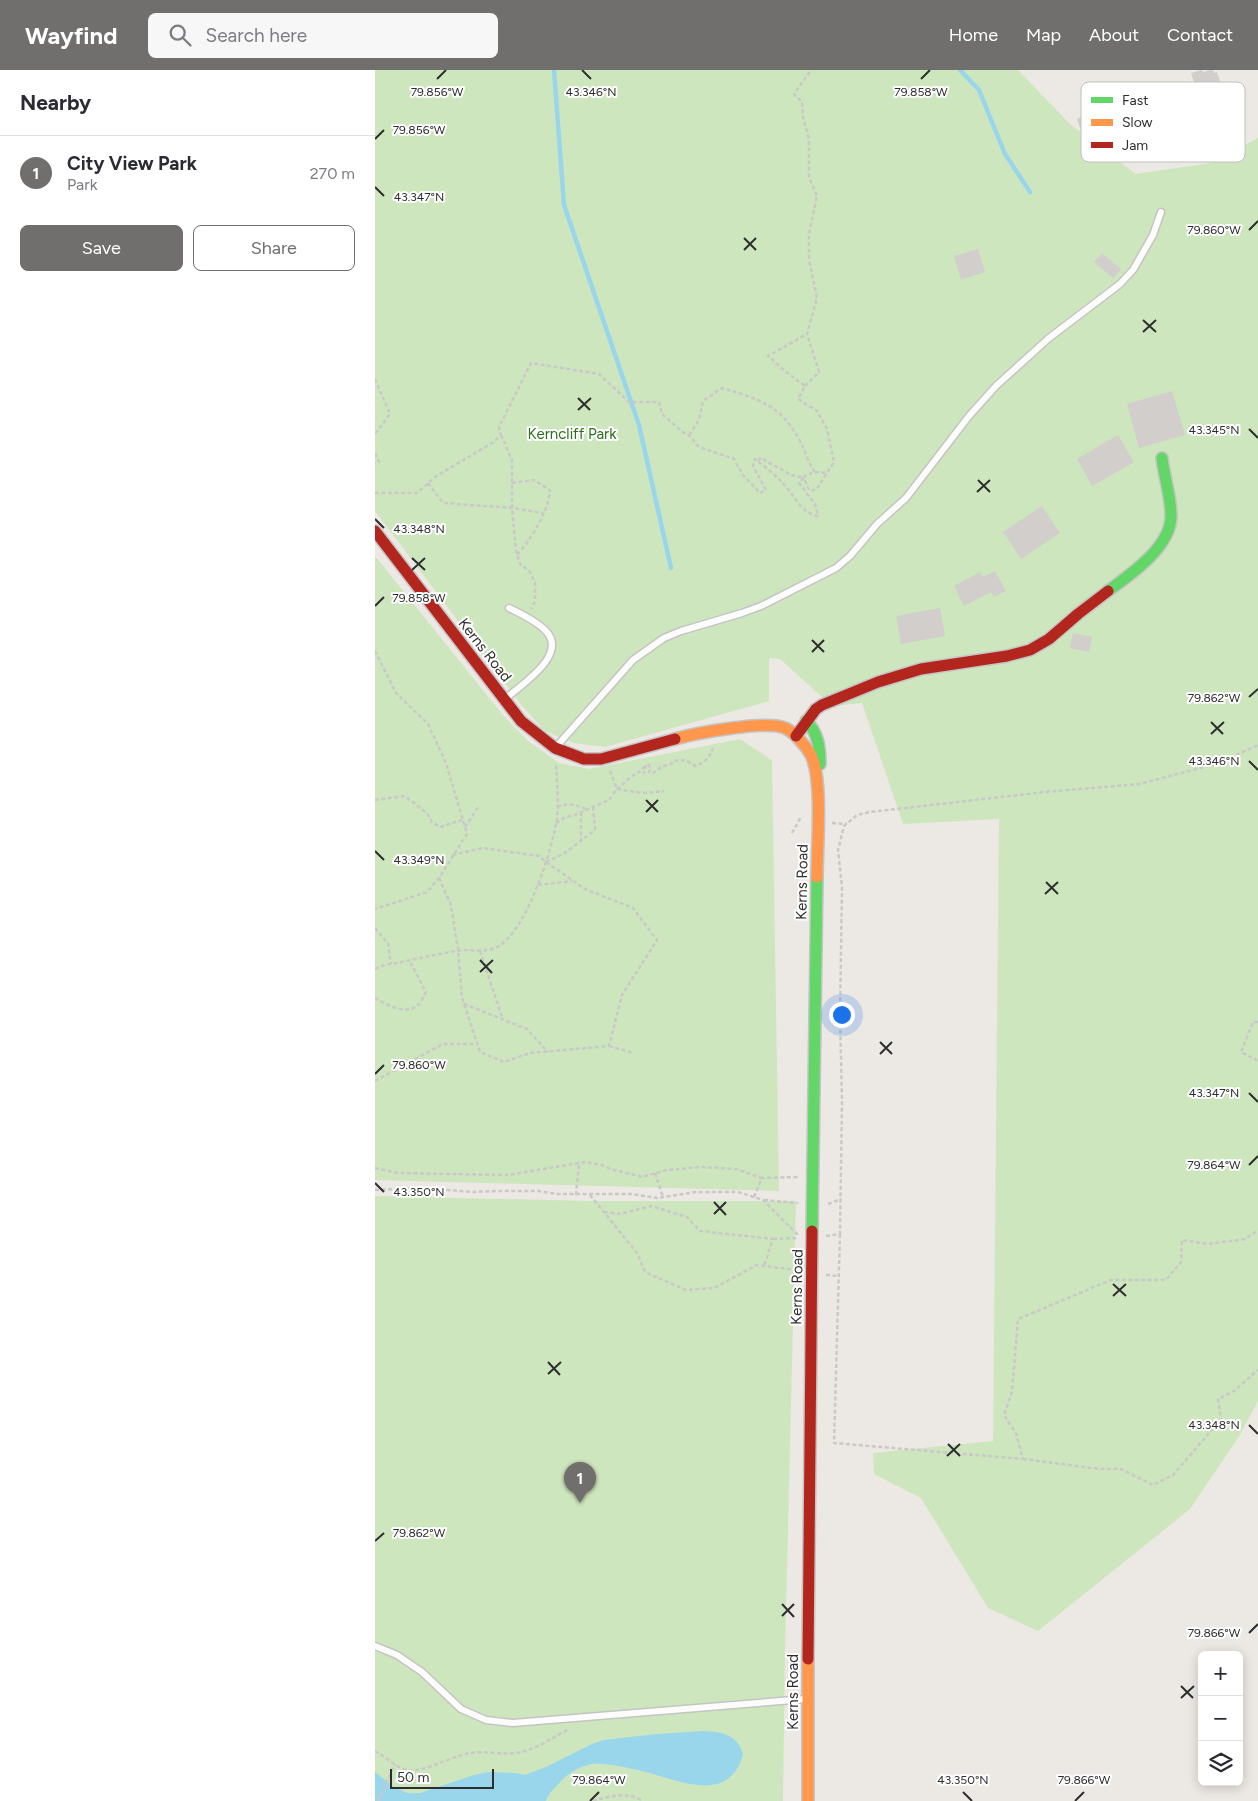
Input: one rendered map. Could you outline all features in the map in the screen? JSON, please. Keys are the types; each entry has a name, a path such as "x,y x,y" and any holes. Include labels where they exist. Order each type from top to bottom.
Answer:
{"street":[{"path":"796,736 806,721 821,706 899,675 956,662 974,662 1014,655 1032,650 1048,640 1079,612 1111,589 1146,559 1160,544 1169,528 1171,510 1162,458"},
{"name":"Kerns Road","path":"375,531 521,721 555,748 584,759 601,759 686,736 767,725 785,728 796,736 811,755 816,773 818,812 809,1456 808,1801"},
{"name":"Kerns Road","path":"806,721 812,726 816,735 820,763 816,773"}],"lane":[{"path":"555,748 633,660 664,638 681,630 761,606 836,568 877,524 906,498 969,416 996,386 1049,338 1119,284 1133,270 1153,235 1161,212"},
{"path":"504,700 538,672 550,657 551,644 547,632 537,623 509,608"},
{"path":"375,1646 397,1655 422,1672 461,1709 486,1720 513,1723 808,1699"}],"path":[{"path":"804,478 809,490 815,490 834,462 827,429 817,411 798,398 805,386 819,372 807,334 817,298 809,259 809,234 817,196 809,177 809,139 801,102 793,94 811,70"},
{"path":"805,386 768,356 807,334"},
{"path":"527,617 535,601 535,583 530,572 520,564 517,555 512,508 512,460 499,427 531,363 599,374 629,402 659,402 662,414 689,435 699,447 734,459 743,475 760,493 766,490 753,466 755,459 758,461 761,458 791,475 804,478"},
{"path":"375,380 391,414 375,434"},
{"path":"689,435 699,420 703,402 722,388 755,398 779,412 800,441 807,462 815,472"},
{"path":"375,493 417,493 435,477 501,436"},
{"path":"375,453 379,462 375,464"},
{"path":"758,461 791,491 797,502 810,514 818,516 815,504 799,483 805,476 815,472 827,473"},
{"path":"512,483 534,480 550,490 549,499 529,542 517,555"},
{"path":"428,483 443,503 543,512"},
{"path":"375,651 396,693 428,724 446,764 467,834 439,878 427,892 375,909"},
{"path":"375,970 391,964 458,950 480,951 496,948 510,938 538,885 546,862 557,807 555,748"},
{"path":"555,823 609,800 617,789 644,767 644,773 645,767 648,764 651,768 649,772 653,773 661,767 671,764 673,761 687,760 695,766 705,763 710,758"},
{"path":"617,789 642,793 664,791"},
{"path":"375,800 405,796 428,814 432,822 440,827 463,820"},
{"path":"557,807 566,804 577,804 586,810"},
{"path":"465,827 479,806"},
{"path":"546,862 565,853 595,830 593,807"},
{"path":"581,812 581,841"},
{"path":"453,856 483,848 539,856 585,889 633,908 657,940 622,996 609,1046"},
{"path":"439,878 451,905 464,1004 480,1052 505,1062 530,1053 560,1052 609,1046 633,1054"},
{"path":"538,885 573,881"},
{"path":"375,928 388,944 391,964"},
{"path":"480,951 503,1020"},
{"path":"375,998 393,1007 407,1009 419,1004 426,992 409,960"},
{"path":"464,1004 527,1029 548,1052"},
{"path":"1258,1022 1253,1022 1241,1052 1258,1061"},
{"path":"375,1081 443,1044 477,1044"},
{"path":"575,1195 579,1163"},
{"path":"375,1168 398,1173 509,1174 579,1163 602,1165 642,1177 667,1170 701,1167 736,1169 762,1178 802,1177"},
{"path":"655,1173 663,1197"},
{"path":"754,1197 762,1178"},
{"path":"590,1195 637,1253 645,1272 686,1290 714,1288 757,1265 839,1276"},
{"path":"763,1200 769,1202 800,1203"},
{"path":"604,1212 619,1214 651,1206 687,1218 700,1231 773,1239 801,1238"},
{"path":"1023,1459 1016,1433 1004,1415 1012,1392 1017,1319 1111,1280 1166,1280 1181,1262 1182,1240 1208,1244 1245,1239 1258,1230"},
{"path":"840,1234 834,1443 1023,1459 1100,1469 1121,1469 1153,1485 1173,1474 1221,1419 1218,1399 1234,1391 1258,1370"},
{"path":"765,1266 773,1239"},
{"path":"375,1751 403,1768 416,1770 472,1752 492,1751 511,1754 527,1751 571,1728 584,1717"},
{"path":"378,1801 395,1764"},
{"path":"593,1801 626,1794 643,1801"}],"green space":[{"name":"Kerncliff Park","path":"375,70 1018,70 1070,124 1081,132 1081,162 1120,162 1136,174 1212,162 1245,162 1245,145 1258,138 1258,1401 1240,1435 1190,1509 1038,1631 988,1608 921,1498 874,1474 873,1453 993,1441 999,819 903,824 862,703 832,706 780,659 769,658 769,701 605,747 574,743 545,731 523,707 375,511"},
{"path":"375,556 502,714 528,741 559,763 589,769 740,739 772,760 779,1191 375,1180"},
{"path":"375,1196 591,1201 796,1201 783,1801 375,1801"}],"water":[{"path":"703,1731 728,1735 737,1742 743,1754 737,1769 729,1778 718,1784 706,1785 680,1782 623,1767 592,1764 580,1768 565,1777 551,1792 546,1801 375,1801 375,1772 394,1787 407,1793 420,1793 488,1772 525,1775 604,1740"}],"building":[{"path":"1201,70 1204,72 1213,70 1214,73 1217,72 1220,82 1194,82 1191,73"},
{"path":"1081,118 1081,130 1077,119"},
{"path":"978,249 985,272 961,280 954,256"},
{"path":"1102,253 1121,269 1113,278 1094,262"},
{"path":"1172,391 1185,435 1139,448 1127,404"},
{"path":"1118,435 1134,462 1092,486 1077,459"},
{"path":"1042,506 1060,533 1021,559 1003,532"},
{"path":"995,571 1006,591 994,597 991,592 964,606 954,586 980,572 983,577"},
{"path":"940,608 945,636 901,644 896,616"},
{"path":"1073,633 1092,637 1089,652 1070,648"}],"waterway":[{"path":"554,70 564,205 639,425 671,568"},
{"path":"960,70 979,90 1005,154 1030,192"}],"traffic: fast":[{"path":"1108,591 1148,559 1157,549 1169,527 1171,509 1162,458"},
{"path":"806,721 813,730 817,741 820,764"},
{"path":"812,1231 817,877"}],"traffic: slow":[{"path":"675,739 747,726 776,726 785,728 796,736 811,755 815,766 819,814 817,877"},
{"path":"808,1659 808,1801"}],"traffic: jam":[{"path":"375,531 521,721 555,748 584,759 601,759 675,739"},
{"path":"796,736 816,709 822,705 878,682 921,669 1007,656 1030,650 1049,639 1108,591"},
{"path":"808,1659 812,1231"}],"place":[{"name":"City View Park","path":"580,1503"}]}
